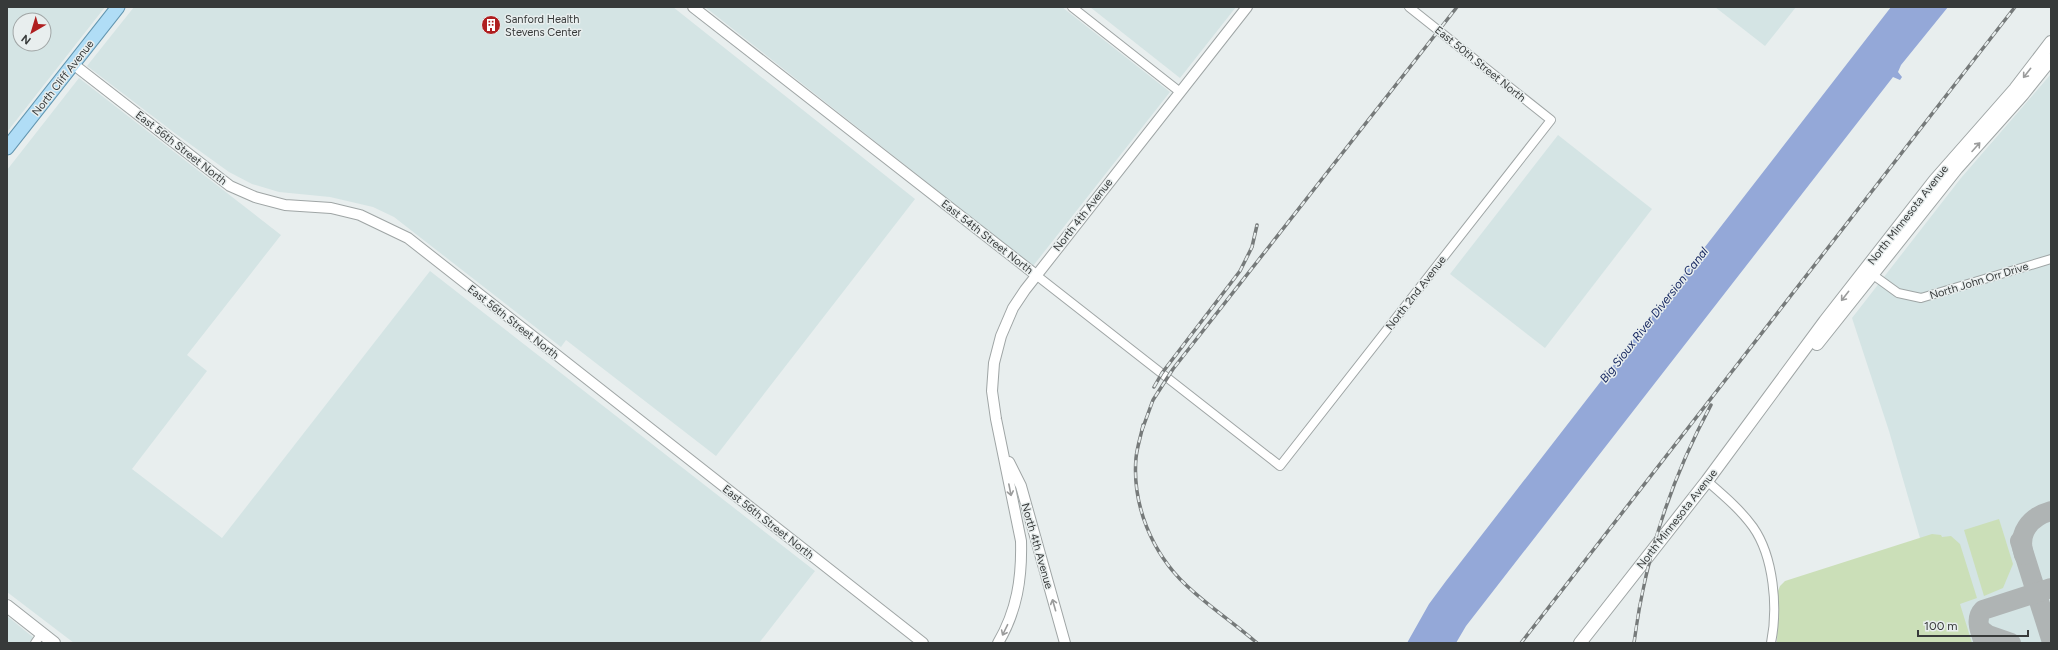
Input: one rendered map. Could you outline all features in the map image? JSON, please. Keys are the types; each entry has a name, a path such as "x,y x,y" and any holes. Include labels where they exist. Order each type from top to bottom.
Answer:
{"main road":[{"name":"North Cliff Avenue","path":"7,148 118,7"},
{"name":"North Minnesota Avenue","path":"1869,272 1949,162 2015,88 2051,42"},
{"name":"North Minnesota Avenue","path":"1580,643 1708,481 1772,394 1869,272 1957,168 2023,94 2051,59"},
{"path":"7,606 38,638 54,643"}],"street":[{"name":"East 54th Street North","path":"693,7 1280,466"},
{"path":"1072,7 1180,92"},
{"name":"North 4th Avenue","path":"998,643 1015,606 1021,576 1022,558 1021,541 1004,451 993,404 994,363 1001,336 1018,299 1247,7"},
{"name":"East 50th Street North","path":"1409,7 1552,120"},
{"name":"East 56th Street North","path":"73,64 230,186 255,197 285,205 331,208 360,215 408,238 923,643"},
{"name":"North 2nd Avenue","path":"1280,466 1552,120"},
{"name":"North John Orr Drive","path":"1869,272 1898,292 1921,298 2051,259"},
{"name":"North 4th Avenue","path":"1004,451 1021,486 1065,643"},
{"path":"1708,481 1746,518 1759,536 1764,548 1772,591 1773,624 1771,643"}],"shaded area":[{"path":"7,7 105,7 7,132"},
{"path":"134,7 673,7 915,199 716,456 566,340 561,347 394,217 373,207 330,197 279,192 252,184 229,172 176,134 87,66"},
{"path":"705,7 1062,7 1170,92 1033,266"},
{"path":"1090,7 1236,7 1180,78"},
{"path":"1715,7 1796,7 1765,46"},
{"path":"2051,74 2051,643 1878,643 1931,576 1889,431 1852,318 1961,178"},
{"path":"79,78 281,235 187,355 207,371 132,469 222,538 430,271 815,571 759,643 74,643 7,592 7,170"},
{"path":"1558,135 1652,209 1545,348 1450,274"},
{"path":"7,616 40,643 7,643"}],"green space":[{"path":"1999,519 2013,564 2003,588 1984,596 1964,530"},
{"path":"1932,534 1941,535 1942,537 1951,536 1960,544 1977,598 1960,604 1972,643 1777,643 1778,591 1780,586 1785,581"}],"water":[{"name":"Big Sioux River Diversion Canal","path":"1891,7 1948,7 1901,65 1898,72 1902,77 1900,80 1893,77 1466,626 1456,643 1407,643 1429,604 1446,581"}],"taxiway":[{"path":"2024,555 2022,540 2027,527 2037,517 2051,511"},
{"path":"2020,541 2051,639"},
{"path":"1984,643 1979,622 1980,614 1983,610 2051,588"},
{"path":"1980,629 1988,635 2011,643"}],"railway":[{"path":"1142,430 1153,400 1173,369 1457,7"},
{"path":"1521,643 2015,7"},
{"path":"1154,387 1162,373 1240,271 1252,247 1257,225"},
{"path":"1634,643 1645,580 1661,520 1683,462 1711,405"},
{"path":"1143,425 1136,458 1137,493 1141,510 1154,543 1163,558 1186,585 1257,643"}],"place":[{"name":"Sanford Health Stevens Center","path":"491,25"}]}
